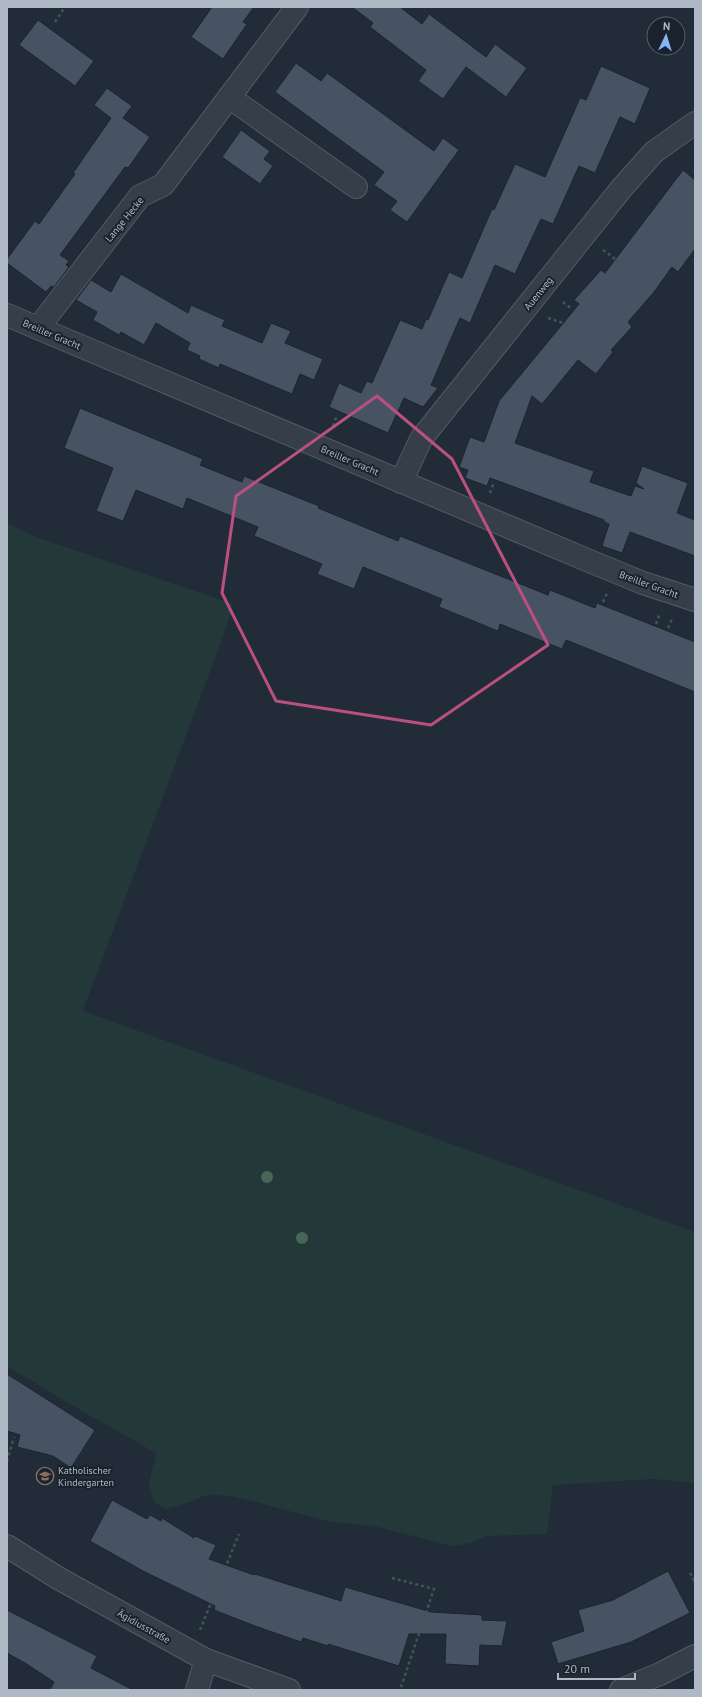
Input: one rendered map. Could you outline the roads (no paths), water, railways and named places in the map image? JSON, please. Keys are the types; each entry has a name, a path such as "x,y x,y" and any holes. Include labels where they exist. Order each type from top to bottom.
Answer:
{"street":[{"name":"Lange Hecke","path":"38,328 140,196 163,185 297,7"},
{"path":"229,97 356,187"},
{"name":"Auenweg","path":"401,482 421,439 621,189 654,152 695,123"},
{"name":"Breiller Gracht","path":"7,315 615,572 695,600"},
{"name":"Ägidiusstraße","path":"7,1546 53,1575 198,1656 289,1690"},
{"path":"197,1690 198,1656"},
{"path":"621,1690 660,1674 695,1656"}],"place":[{"name":"Katholischer Kindergarten","path":"45,1476"}]}
